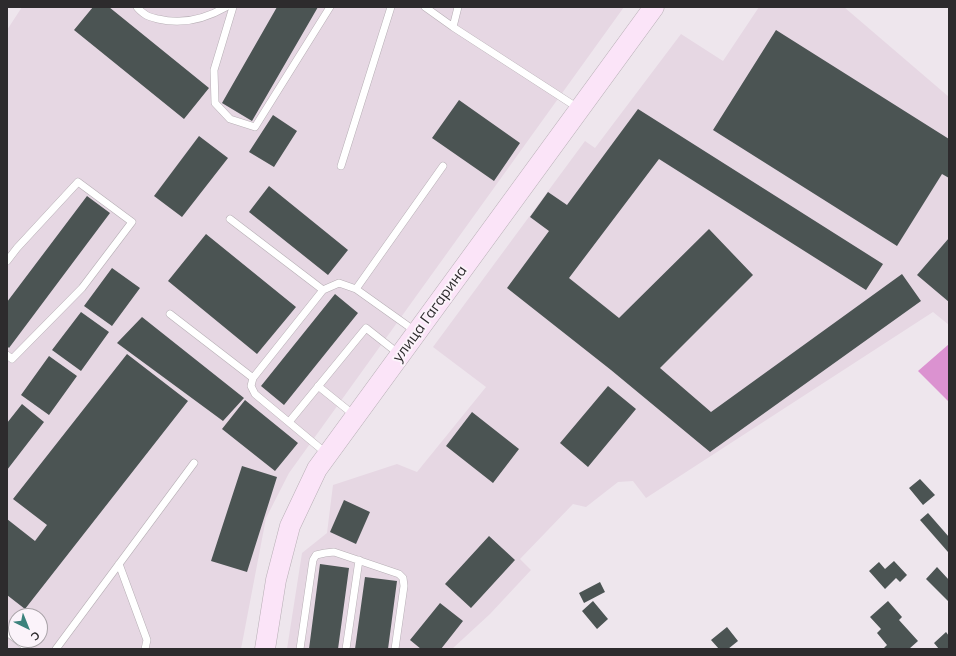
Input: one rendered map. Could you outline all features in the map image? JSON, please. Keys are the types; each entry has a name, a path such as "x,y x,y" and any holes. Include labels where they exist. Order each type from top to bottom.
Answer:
{"street":[{"name":"улица Гагарина","path":"265,649 276,580 290,526 317,469 654,7"}],"lane":[{"path":"136,7 146,16 164,21 177,22 194,20 213,14 226,7"},
{"path":"233,7 214,70 215,103 230,119 255,127 330,7"},
{"path":"341,166 391,7"},
{"path":"424,7 452,27 580,109"},
{"path":"452,27 458,7"},
{"path":"356,289 443,166"},
{"path":"7,261 78,182 132,222 82,288 12,359 7,355"},
{"path":"230,219 323,290"},
{"path":"328,454 255,394 251,386 253,378 323,290 339,283 356,289 417,332"},
{"path":"170,314 253,378"},
{"path":"289,422 366,328 400,355"},
{"path":"318,386 356,416"},
{"path":"56,649 194,463"},
{"path":"300,649 313,560 316,555 334,552 399,574 403,578 404,586 395,649"},
{"path":"346,649 359,560"},
{"path":"119,564 148,640 145,649"}],"shaded area":[{"path":"22,7 624,7 289,473 266,518 241,649 7,649 7,30"},
{"path":"759,7 844,7 949,97 949,325 933,312 646,498 633,481 618,482 586,507 573,504 520,559 531,570 490,614 452,649 287,649 302,553 327,533 333,485 397,464 417,472 486,387 433,347 585,141 595,148 681,34 723,61"},
{"path":"949,344 949,402 918,371"}],"building":[{"path":"93,7 109,7 209,88 184,119 74,30"},
{"path":"277,7 318,7 252,121 222,103"},
{"path":"776,30 949,139 949,178 942,174 897,246 713,130"},
{"path":"459,100 520,143 494,181 432,138"},
{"path":"638,109 883,264 866,290 659,159 569,278 619,318 709,229 753,275 660,368 711,412 902,274 921,301 710,452 611,370 507,288 549,231 530,217 548,192 567,205"},
{"path":"273,115 297,131 274,167 249,152"},
{"path":"199,136 228,158 182,217 154,196"},
{"path":"269,186 348,250 328,275 249,212"},
{"path":"87,196 110,213 9,348 7,346 7,302"},
{"path":"206,234 296,307 257,354 168,281"},
{"path":"949,238 949,302 917,275"},
{"path":"112,268 140,288 112,326 84,306"},
{"path":"335,294 358,313 284,405 261,386"},
{"path":"81,312 109,332 81,371 52,350"},
{"path":"142,317 244,398 223,421 117,343"},
{"path":"127,354 188,401 26,608 7,595 7,519 35,541 47,525 13,499"},
{"path":"49,356 77,376 49,415 21,395"},
{"path":"608,386 636,409 588,467 560,443"},
{"path":"245,400 298,443 275,471 222,429"},
{"path":"22,404 44,422 7,470 7,423"},
{"path":"472,412 519,449 493,483 446,446"},
{"path":"242,466 277,477 247,572 211,561"},
{"path":"920,479 935,495 923,505 909,488"},
{"path":"344,500 370,512 356,544 330,532"},
{"path":"928,513 949,537 948,552 920,520"},
{"path":"489,536 515,560 471,608 445,584"},
{"path":"894,561 907,575 900,582 896,578 885,589 869,571 879,562 885,569"},
{"path":"320,564 349,568 338,649 309,649"},
{"path":"937,567 949,580 949,602 926,579"},
{"path":"365,577 397,581 388,649 355,649"},
{"path":"600,582 605,592 584,603 579,593"},
{"path":"593,601 608,619 597,629 582,611"},
{"path":"888,601 902,617 899,620 918,641 909,649 883,649 887,645 877,633 881,629 870,617"},
{"path":"440,603 463,621 441,649 421,649 410,640"},
{"path":"727,627 738,641 728,649 719,649 711,640"},
{"path":"946,632 949,636 949,649 939,649 934,643"}]}
